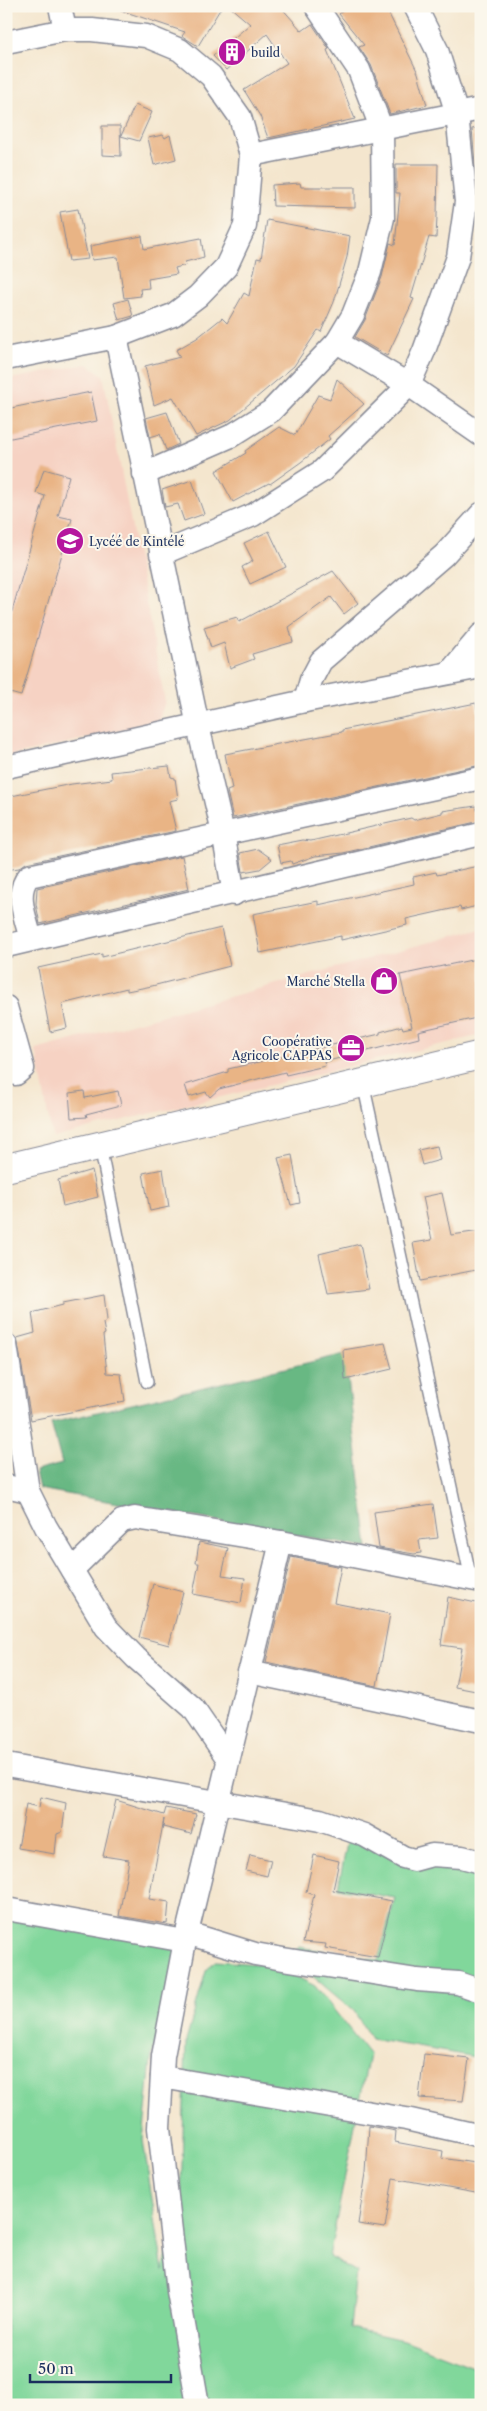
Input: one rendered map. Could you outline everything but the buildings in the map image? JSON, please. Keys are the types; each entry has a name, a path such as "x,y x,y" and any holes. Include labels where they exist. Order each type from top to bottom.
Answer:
{"highway":[{"path":"6,1168 481,1056"}],"street":[{"path":"60,6 65,30"},
{"path":"144,474 231,436 271,410 337,342 353,315 370,272 383,218 382,130 359,70 316,6"},
{"path":"161,554 253,515 322,471 409,386 424,351 458,257 466,202 457,114 437,50 415,6"},
{"path":"6,42 65,30 92,30 146,36 180,50 211,76 240,117 251,155 245,226 226,268 198,296 173,315 116,337 6,359"},
{"path":"251,155 481,109"},
{"path":"116,337 198,726 224,834 234,894"},
{"path":"337,342 409,386 481,435"},
{"path":"305,701 310,680 321,661 444,555 481,514"},
{"path":"450,672 481,635"},
{"path":"6,767 305,701 481,667"},
{"path":"31,939 21,896 24,882 29,876 481,778"},
{"path":"6,946 234,894 481,834"},
{"path":"6,1007 23,1068 16,1074 6,1071"},
{"path":"6,1345 28,1491 46,1527 106,1628 136,1658 193,1708 228,1759"},
{"path":"6,1486 28,1491"},
{"path":"72,1570 122,1521 135,1518 281,1542 476,1580"},
{"path":"198,2405 178,2291 159,2128 162,2077 167,2031 186,1937 281,1542"},
{"path":"249,1672 481,1721"},
{"path":"6,1765 320,1820 364,1835 403,1857 414,1860 432,1855 462,1857 481,1862"},
{"path":"6,1909 186,1937 274,1958 408,1979 458,1983 481,1991"},
{"path":"162,2077 406,2119 481,2136"}],"lane":[{"path":"363,1083 476,1580"},
{"path":"100,1146 147,1382"}],"shaded area":[{"name":"Lycéé de Kintélé","path":"87,364 103,375 165,702 158,722 6,757 6,380"},
{"name":"Marché Stella","path":"481,928 481,1035 52,1137 36,1050"}],"green space":[{"path":"345,1354 368,1548 39,1489 35,1471 62,1464 51,1423"},
{"path":"349,1834 481,1868 481,2058 371,2039 354,2011 291,1958 299,1947 378,1960 395,1898 338,1888"},
{"path":"6,1916 181,1942 151,2060 143,2140 163,2271 181,2197 186,2041 206,1971 215,1961 273,1965 315,1986 369,2054 329,2257 356,2272 350,2328 403,2340 481,2370 481,2405 6,2405"}],"place":[{"name":"build","path":"232,52"},
{"name":"Lycéé de Kintélé","path":"70,541"},
{"name":"Marché Stella","path":"384,981"},
{"name":"Coopérative Agricole CAPPAS","path":"351,1048"}]}
